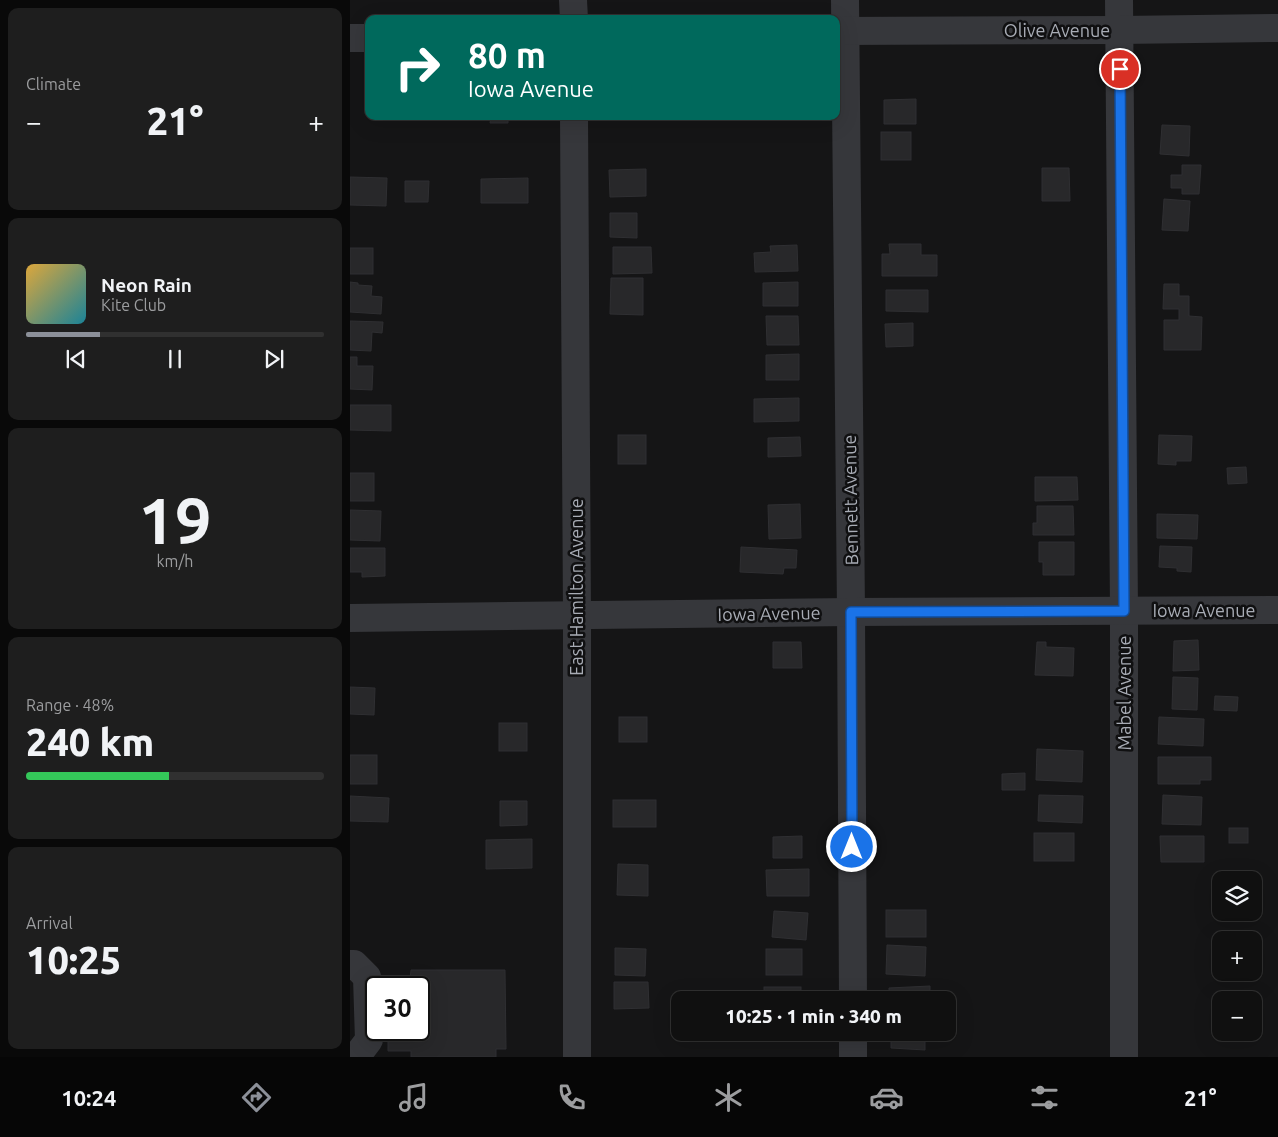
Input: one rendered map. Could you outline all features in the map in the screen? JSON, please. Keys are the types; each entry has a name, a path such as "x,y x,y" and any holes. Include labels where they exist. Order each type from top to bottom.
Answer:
{"street":[{"path":"573,0 574,15"},
{"name":"Bennett Avenue","path":"844,0 841,31 851,612 853,991"},
{"name":"Mabel Avenue","path":"1119,0 1124,611 1124,1057"},
{"name":"Olive Avenue","path":"841,31 1278,28"},
{"path":"350,38 365,38"},
{"name":"East Hamilton Avenue","path":"574,120 577,1057"},
{"name":"Iowa Avenue","path":"350,618 851,612 1278,610"},
{"path":"350,964 354,964 368,976 369,1040 356,1057"},
{"path":"853,1041 853,1057"}],"building":[{"path":"916,99 916,124 884,124 884,100"},
{"path":"490,120 508,120 508,123 490,123"},
{"path":"1162,125 1190,126 1189,156 1160,154"},
{"path":"881,132 911,132 911,160 881,160"},
{"path":"1182,165 1201,165 1199,194 1182,194 1182,188 1171,188 1171,175 1182,175"},
{"path":"1042,168 1069,168 1070,201 1042,201"},
{"path":"646,169 646,196 610,197 609,170"},
{"path":"350,177 387,178 386,206 350,205"},
{"path":"528,178 528,203 481,203 481,179"},
{"path":"405,181 429,181 428,202 405,202"},
{"path":"1164,199 1190,201 1188,231 1162,230"},
{"path":"610,213 637,213 637,238 610,237"},
{"path":"889,244 921,244 921,255 937,255 937,276 882,276 882,254 890,254"},
{"path":"797,245 798,271 755,272 754,253 771,252 770,246"},
{"path":"613,247 651,247 652,273 613,274"},
{"path":"350,248 373,248 373,274 350,274"},
{"path":"611,278 643,278 643,315 610,314"},
{"path":"350,282 358,283 358,285 372,286 371,296 382,297 381,314 350,312"},
{"path":"798,282 798,306 763,306 763,283"},
{"path":"1164,284 1179,284 1179,296 1189,296 1189,316 1202,317 1201,350 1164,350 1164,320 1179,320 1179,309 1163,309"},
{"path":"886,290 928,290 928,312 886,311"},
{"path":"766,316 798,316 799,345 767,345"},
{"path":"350,321 383,322 382,333 372,332 371,351 350,350"},
{"path":"913,323 913,346 886,347 885,324"},
{"path":"799,354 799,380 766,380 766,355"},
{"path":"350,357 357,357 357,366 373,366 372,390 350,389"},
{"path":"799,398 799,421 754,422 754,399"},
{"path":"350,405 391,405 391,431 350,430"},
{"path":"618,435 646,435 646,464 618,464"},
{"path":"1159,435 1192,436 1191,461 1176,461 1176,465 1158,464"},
{"path":"800,437 801,456 768,457 768,438"},
{"path":"1246,467 1247,483 1228,484 1227,468"},
{"path":"350,473 374,473 374,501 350,501"},
{"path":"1035,477 1077,477 1078,500 1035,501"},
{"path":"800,504 801,538 769,539 768,505"},
{"path":"1037,506 1073,506 1074,535 1033,535 1033,523 1037,523"},
{"path":"350,510 381,511 380,541 350,540"},
{"path":"1157,514 1198,515 1197,539 1157,538"},
{"path":"1039,542 1074,542 1074,575 1043,575 1043,562 1039,562"},
{"path":"1160,546 1192,547 1191,572 1177,571 1177,568 1159,567"},
{"path":"741,547 797,550 796,568 784,568 783,574 740,572"},
{"path":"350,548 385,548 385,576 362,577 362,572 350,572"},
{"path":"1198,640 1199,670 1173,671 1174,641"},
{"path":"773,642 801,642 802,668 773,668"},
{"path":"1037,642 1046,642 1046,647 1074,648 1073,676 1035,675"},
{"path":"1173,677 1198,678 1197,710 1172,709"},
{"path":"350,687 375,688 374,715 350,714"},
{"path":"1215,696 1238,697 1237,711 1214,710"},
{"path":"619,717 647,717 647,742 619,742"},
{"path":"1159,717 1204,719 1203,746 1158,744"},
{"path":"499,723 527,723 527,751 499,751"},
{"path":"1037,749 1083,751 1082,782 1036,780"},
{"path":"350,755 377,755 377,784 350,784"},
{"path":"1158,757 1211,757 1211,780 1200,780 1200,784 1158,784"},
{"path":"1025,773 1025,790 1002,790 1002,774"},
{"path":"1039,795 1083,796 1082,823 1038,821"},
{"path":"1163,795 1202,797 1201,825 1162,824"},
{"path":"350,796 389,798 388,822 350,821"},
{"path":"613,800 656,800 656,827 613,827"},
{"path":"500,801 527,801 527,825 500,826"},
{"path":"1229,828 1248,828 1248,843 1229,843"},
{"path":"1034,833 1074,833 1074,861 1034,861"},
{"path":"802,836 802,858 773,858 773,837"},
{"path":"1160,836 1204,836 1204,862 1161,862"},
{"path":"532,839 532,868 486,869 486,840"},
{"path":"618,864 648,865 648,896 617,895"},
{"path":"809,869 809,896 767,896 766,870"},
{"path":"886,910 926,910 926,937 886,937"},
{"path":"774,911 808,913 806,940 772,937"},
{"path":"887,945 926,947 925,976 886,974"},
{"path":"615,948 646,949 645,976 615,975"},
{"path":"766,949 802,949 802,975 766,975"},
{"path":"411,970 505,970 506,1049 496,1049 496,1057 411,1057 411,1051 388,1051 388,1041 430,1041 430,976 410,976"},
{"path":"614,982 648,982 649,1008 614,1009"},
{"path":"930,986 930,991 889,991 889,988"},
{"path":"764,987 801,987 801,991 764,991"},
{"path":"891,1041 925,1041 925,1050 891,1048"}],"route":[{"path":"852,847 851,612 1124,611 1120,69"}]}
